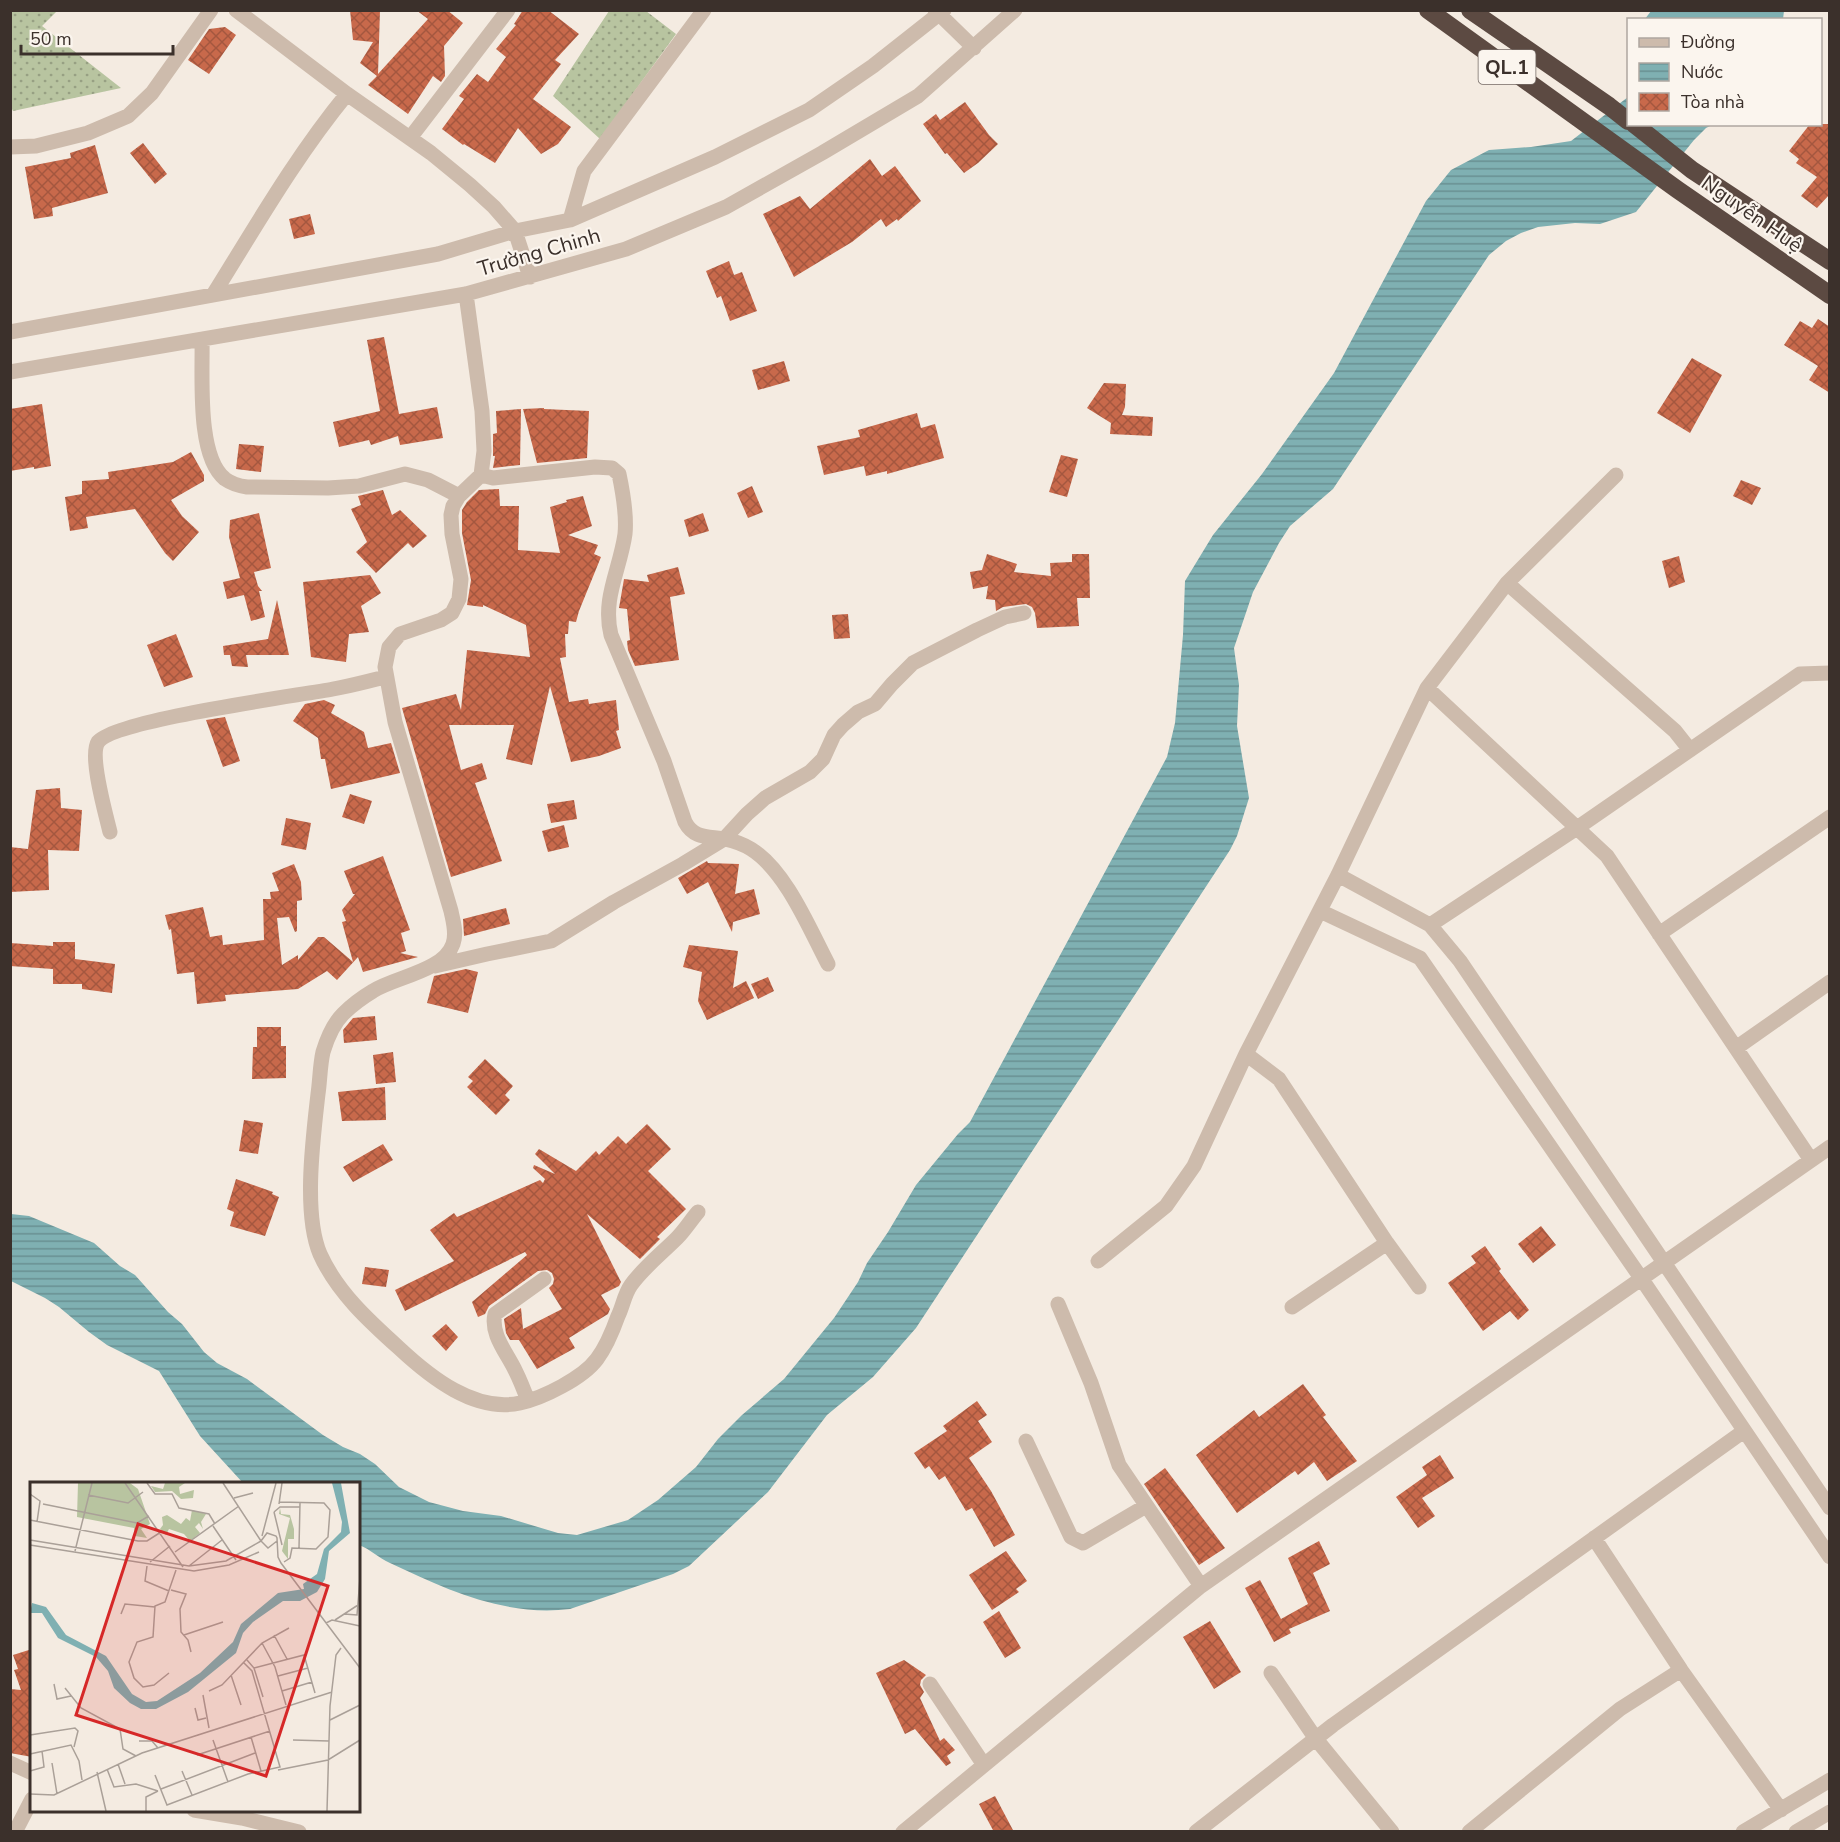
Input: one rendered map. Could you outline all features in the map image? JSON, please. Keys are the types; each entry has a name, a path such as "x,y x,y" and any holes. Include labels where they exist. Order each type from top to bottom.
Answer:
{"highway":[{"name":"Nguyễn Huệ","path":"1428,10 1678,190 1830,295"},
{"name":"QL.1","path":"1470,10 1627,120"},
{"name":"Nguyễn Huệ","path":"1637,126 1692,170 1830,261"}],"street":[{"path":"10,147 36,146 71,138 128,116 152,93 212,10"},
{"path":"236,10 347,94 431,153 470,185 515,231 530,277"},
{"path":"410,138 508,10"},
{"path":"570,220 584,171 704,10"},
{"name":"Trường Chinh","path":"10,372 466,294 626,249 726,207 918,96 1015,10"},
{"path":"940,12 974,48"},
{"name":"Trường Chinh","path":"10,332 438,254 515,231 570,220 715,157 809,110 873,66 940,12"},
{"path":"213,295 272,200 319,130 347,94"},
{"path":"430,967 445,956 453,945 451,910 395,722 385,667 389,647 400,634 441,620 452,613 459,599 461,579 452,534 451,515 459,496 481,476 484,451 482,411 466,294"},
{"path":"202,339 203,416 207,447 215,468 225,479 235,485 247,487 328,488 359,486 405,474 428,480 459,496"},
{"path":"481,476 493,478 596,467 612,468 619,474 626,521 609,600 608,623 664,761 685,822 689,829 699,836 737,842 751,849 772,867 783,880 828,964"},
{"path":"1098,1261 1166,1206 1194,1166 1246,1054 1338,875 1427,688 1507,583 1616,475"},
{"path":"1507,583 1675,731 1690,750"},
{"path":"698,1212 678,1237 646,1266 629,1287 619,1316 597,1360 562,1386 528,1401 507,1406 484,1402 455,1390 422,1368 369,1321 347,1297 331,1275 313,1234 310,1206 314,1135 323,1052 331,1032 342,1015 374,990 430,967 552,941 614,902 724,839 765,798 810,772 823,759 834,735 843,725 858,712 875,704 914,663 1005,617 1024,613"},
{"path":"1430,925 1577,828 1800,674 1830,673"},
{"path":"110,832 95,752 98,742 110,734 153,720 335,689 386,677"},
{"path":"1427,688 1607,856 1811,1160"},
{"path":"1659,934 1830,817"},
{"path":"1338,875 1430,925 1460,961 1830,1508"},
{"path":"1320,911 1420,958 1830,1557"},
{"path":"1736,1048 1830,982"},
{"path":"1246,1054 1279,1079 1387,1243 1419,1287"},
{"path":"903,1832 1201,1586 1830,1147"},
{"path":"1292,1307 1387,1243"},
{"path":"528,1401 516,1371 498,1339 494,1319 495,1314 544,1279"},
{"path":"1058,1304 1091,1383 1119,1465 1201,1586"},
{"path":"1196,1832 1316,1739 1744,1431"},
{"path":"1026,1441 1071,1537 1083,1543 1146,1506"},
{"path":"1594,1538 1681,1670 1781,1810"},
{"path":"1469,1832 1620,1709 1681,1670"},
{"path":"1271,1673 1316,1739 1392,1832"},
{"path":"930,1684 984,1765"},
{"path":"10,1763 30,1772"},
{"path":"1743,1832 1830,1780"},
{"path":"15,1832 30,1803"},
{"path":"206,1812 299,1832"},
{"path":"1796,1832 1830,1812"}],"green space":[{"path":"10,11 57,11 42,26 121,88 13,111 10,105"},
{"path":"609,11 646,11 676,34 600,139 553,96"}],"water":[{"path":"1651,10 1784,11 1783,18 1646,18"},
{"path":"1627,98 1627,126 1710,126 1694,140 1636,212 1600,224 1575,223 1538,227 1506,241 1489,255 1333,489 1290,526 1253,592 1234,648 1239,685 1237,726 1249,798 1230,850 916,1328 873,1377 827,1415 768,1492 689,1566 673,1574 570,1609 523,1609 500,1605 433,1583 386,1561 360,1546 360,1482 242,1482 200,1436 159,1371 107,1345 59,1307 11,1281 11,1214 29,1216 94,1243 120,1266 135,1275 182,1324 204,1352 217,1363 247,1379 323,1435 375,1464 399,1487 429,1502 463,1511 501,1516 558,1533 577,1535 628,1520 658,1500 696,1467 718,1439 742,1415 784,1379 834,1318 916,1185 970,1122 1167,757 1175,723 1185,581 1213,535 1262,474 1334,373 1426,201 1451,170 1489,150 1571,141"}],"building":[{"path":"350,10 380,10 378,74 428,19 416,10 447,10 463,23 444,46 445,76 441,82 433,76 408,114 368,85 377,76 360,63 373,42 353,40"},
{"path":"523,10 548,10 579,34 555,60 561,64 533,99 571,127 558,144 541,154 518,128 495,163 463,145 442,129 464,99 459,96 477,74 488,82 506,57 496,49 516,25 514,24"},
{"path":"225,27 236,35 209,74 188,60 209,29"},
{"path":"965,102 998,144 964,173 947,153 945,154 923,124 936,114 940,120"},
{"path":"1830,124 1830,194 1817,208 1801,196 1817,177 1796,163 1799,159 1789,151 1808,126"},
{"path":"143,143 167,174 155,184 130,153"},
{"path":"95,145 108,193 52,208 53,216 34,219 25,167 71,158 70,153"},
{"path":"870,159 882,176 895,166 921,201 898,221 897,219 886,227 881,219 852,242 794,277 763,214 800,196 810,209"},
{"path":"310,214 315,234 294,239 289,219"},
{"path":"729,261 734,275 742,272 757,311 730,321 721,296 717,298 706,271"},
{"path":"1818,319 1830,327 1830,393 1809,380 1818,366 1784,345 1800,321 1812,328"},
{"path":"384,337 399,414 437,407 443,438 400,445 398,436 371,445 369,440 339,447 333,422 380,411 367,340"},
{"path":"1692,358 1722,375 1690,433 1657,413"},
{"path":"784,361 790,381 758,390 752,370"},
{"path":"1104,383 1126,384 1125,407 1122,415 1153,417 1152,436 1110,434 1111,423 1087,408"},
{"path":"42,404 51,466 10,471 10,409"},
{"path":"521,409 520,465 493,468 495,456 493,456 493,434 497,433 496,411"},
{"path":"523,409 589,411 587,458 537,463"},
{"path":"917,413 921,428 935,424 944,458 887,474 887,471 866,476 864,466 824,475 817,446 860,437 858,430"},
{"path":"239,444 264,446 261,472 236,469"},
{"path":"191,452 204,475 204,481 171,500 182,516 199,532 173,561 135,509 86,517 88,528 70,531 65,497 82,494 82,481 109,479 108,472 173,462"},
{"path":"1061,455 1078,459 1067,497 1049,492"},
{"path":"1741,480 1761,488 1752,505 1733,496"},
{"path":"752,486 763,512 748,518 737,493"},
{"path":"499,489 500,506 519,506 518,550 560,553 550,507 583,496 592,526 568,535 598,545 594,554 601,557 576,622 569,621 568,634 565,634 566,657 560,658 569,702 588,699 589,704 616,700 619,730 616,731 621,748 571,762 550,686 532,765 506,759 514,725 449,725 461,770 482,763 487,779 475,783 502,861 451,877 402,708 456,694 461,710 467,650 530,657 526,625 483,605 483,607 467,605 471,580 462,533 462,510 479,490"},
{"path":"383,490 392,515 400,510 427,536 413,548 408,543 376,573 356,552 367,542 351,509 361,505 358,496"},
{"path":"259,513 271,568 254,572 262,591 259,591 265,617 251,621 244,595 227,599 223,582 240,578 229,537 230,520"},
{"path":"703,513 709,531 689,537 684,520"},
{"path":"987,554 1017,564 1014,572 1051,576 1050,563 1072,562 1072,554 1089,554 1090,598 1077,598 1079,626 1037,628 1035,613 1032,607 1026,604 1003,607 996,611 995,600 986,599 988,586 973,589 970,572 982,570"},
{"path":"1679,556 1685,582 1669,588 1662,561"},
{"path":"678,567 685,594 670,597 679,660 635,666 628,650 627,641 630,640 627,609 619,608 624,579 649,582 647,575"},
{"path":"370,575 381,593 361,606 369,632 349,634 346,662 311,657 303,582"},
{"path":"277,600 289,655 246,655 248,667 232,666 230,655 224,655 223,646 268,639"},
{"path":"848,614 850,638 834,639 832,615"},
{"path":"176,634 193,677 164,687 147,645"},
{"path":"324,700 335,705 331,713 364,732 368,748 391,743 400,773 331,789 325,759 321,759 318,738 293,721 305,704"},
{"path":"225,717 240,761 223,767 206,720"},
{"path":"60,788 61,808 82,810 79,851 48,850 49,890 10,892 10,847 28,849 36,790"},
{"path":"350,794 372,801 364,824 342,817"},
{"path":"574,800 577,819 551,823 547,804"},
{"path":"286,818 311,823 306,850 281,845"},
{"path":"564,825 569,847 548,852 542,831"},
{"path":"383,856 410,930 401,933 406,951 400,953 418,957 363,972 358,957 337,980 327,971 298,989 225,995 226,1001 197,1004 194,972 177,974 171,929 169,930 165,915 203,907 210,937 222,935 223,945 264,940 263,899 271,899 270,892 279,891 272,873 294,864 301,882 302,900 297,901 297,931 295,932 289,917 277,918 282,965 298,955 298,960 318,937 324,937 353,962 342,922 346,921 342,910 355,894 353,894 344,871"},
{"path":"707,861 708,863 739,864 735,894 754,889 760,914 733,922 732,932 708,882 687,894 678,878"},
{"path":"506,908 510,924 464,936 463,919"},
{"path":"53,942 75,942 75,959 115,964 112,993 82,989 82,984 53,984 53,969 10,966 10,943 53,946"},
{"path":"689,945 738,951 733,988 746,981 754,998 707,1020 698,1001 702,972 683,967"},
{"path":"466,969 478,972 468,1013 427,1003 434,976"},
{"path":"768,977 774,991 758,999 751,984"},
{"path":"375,1016 377,1040 344,1043 343,1030 353,1018"},
{"path":"257,1027 281,1027 281,1046 286,1046 286,1078 252,1079 253,1047 257,1047"},
{"path":"393,1052 396,1082 376,1084 373,1055"},
{"path":"485,1059 513,1086 505,1095 510,1100 496,1115 467,1087 473,1081 468,1077"},
{"path":"385,1087 386,1120 342,1121 338,1092"},
{"path":"244,1120 263,1123 258,1154 239,1151"},
{"path":"647,1124 671,1149 648,1171 686,1209 657,1237 660,1239 640,1259 587,1214 621,1282 619,1286 601,1295 610,1309 608,1314 569,1338 575,1348 537,1369 519,1340 510,1340 506,1333 504,1319 521,1308 523,1329 562,1309 549,1288 554,1279 552,1273 547,1270 538,1271 489,1306 485,1314 478,1317 472,1302 527,1255 525,1252 405,1311 395,1290 454,1261 430,1230 454,1213 457,1217 540,1180 543,1183 545,1179 533,1168 534,1165 555,1174 535,1154 539,1149 576,1171 596,1151 599,1155 618,1136 626,1144"},
{"path":"383,1144 393,1160 353,1182 343,1167"},
{"path":"236,1179 273,1192 272,1194 279,1197 265,1236 230,1226 234,1212 227,1209"},
{"path":"1541,1226 1556,1245 1533,1263 1518,1244"},
{"path":"1485,1246 1501,1269 1499,1271 1529,1310 1518,1320 1510,1311 1483,1331 1448,1283 1476,1263 1471,1256"},
{"path":"365,1267 389,1270 386,1287 362,1284"},
{"path":"446,1324 458,1337 446,1351 432,1336"},
{"path":"1303,1384 1326,1415 1323,1417 1357,1461 1327,1481 1314,1462 1298,1475 1295,1471 1237,1513 1196,1455 1254,1410 1259,1417"},
{"path":"977,1401 987,1415 978,1421 992,1442 969,1458 991,1491 1015,1535 994,1547 972,1508 966,1511 945,1476 939,1480 929,1466 925,1469 914,1453 947,1431 943,1426"},
{"path":"1440,1455 1454,1478 1422,1498 1435,1516 1418,1528 1396,1497 1427,1475 1422,1467"},
{"path":"1165,1468 1225,1548 1199,1565 1144,1484"},
{"path":"1319,1541 1330,1564 1313,1573 1330,1611 1289,1629 1291,1633 1274,1642 1245,1588 1260,1580 1281,1619 1308,1604 1288,1558"},
{"path":"1006,1551 1027,1581 1016,1589 1019,1592 992,1610 969,1575"},
{"path":"999,1611 1021,1648 1005,1658 983,1622"},
{"path":"1210,1621 1241,1672 1214,1689 1183,1637"},
{"path":"30,1650 30,1757 10,1753 10,1689 21,1690 14,1670 18,1669 13,1655"},
{"path":"904,1660 926,1675 921,1680 920,1685 924,1692 920,1698 940,1741 944,1738 955,1750 947,1756 951,1763 946,1766 915,1729 905,1734 876,1673"},
{"path":"995,1796 1014,1832 994,1832 979,1804"}]}
